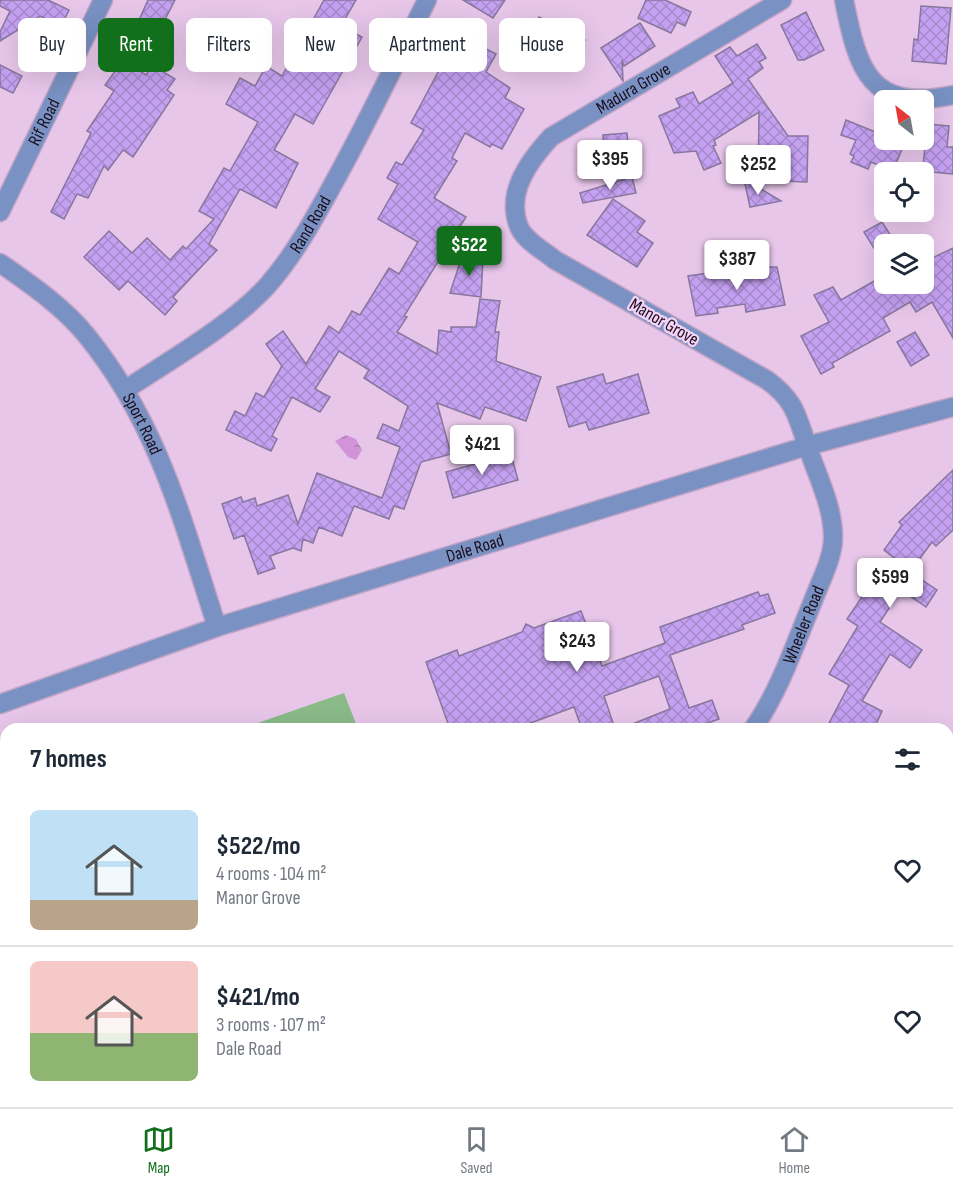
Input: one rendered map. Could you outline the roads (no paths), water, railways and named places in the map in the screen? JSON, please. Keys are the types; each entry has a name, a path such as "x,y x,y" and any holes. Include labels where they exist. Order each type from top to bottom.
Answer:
{"street":[{"name":"Rif Road","path":"0,212 103,0"},
{"name":"Rand Road","path":"126,390 197,342 247,303 266,286 293,253 356,144 427,0"},
{"name":"Madura Grove","path":"516,204 520,178 534,156 551,137 782,0"},
{"path":"844,0 859,63 885,92 905,100 930,100 953,95"},
{"name":"Manor Grove","path":"516,204 520,229 534,244 555,260 781,390 799,416 807,446"},
{"name":"Sport Road","path":"0,262 41,292 86,335 126,390 164,465 217,627"},
{"name":"Dale Road","path":"0,704 217,627 807,446 953,407"},
{"name":"Wheeler Road","path":"756,723 780,681 825,570 833,543 832,521 826,497 807,446"}],"water":[{"path":"346,435 356,439 362,450 356,460 348,457 335,441"}]}
